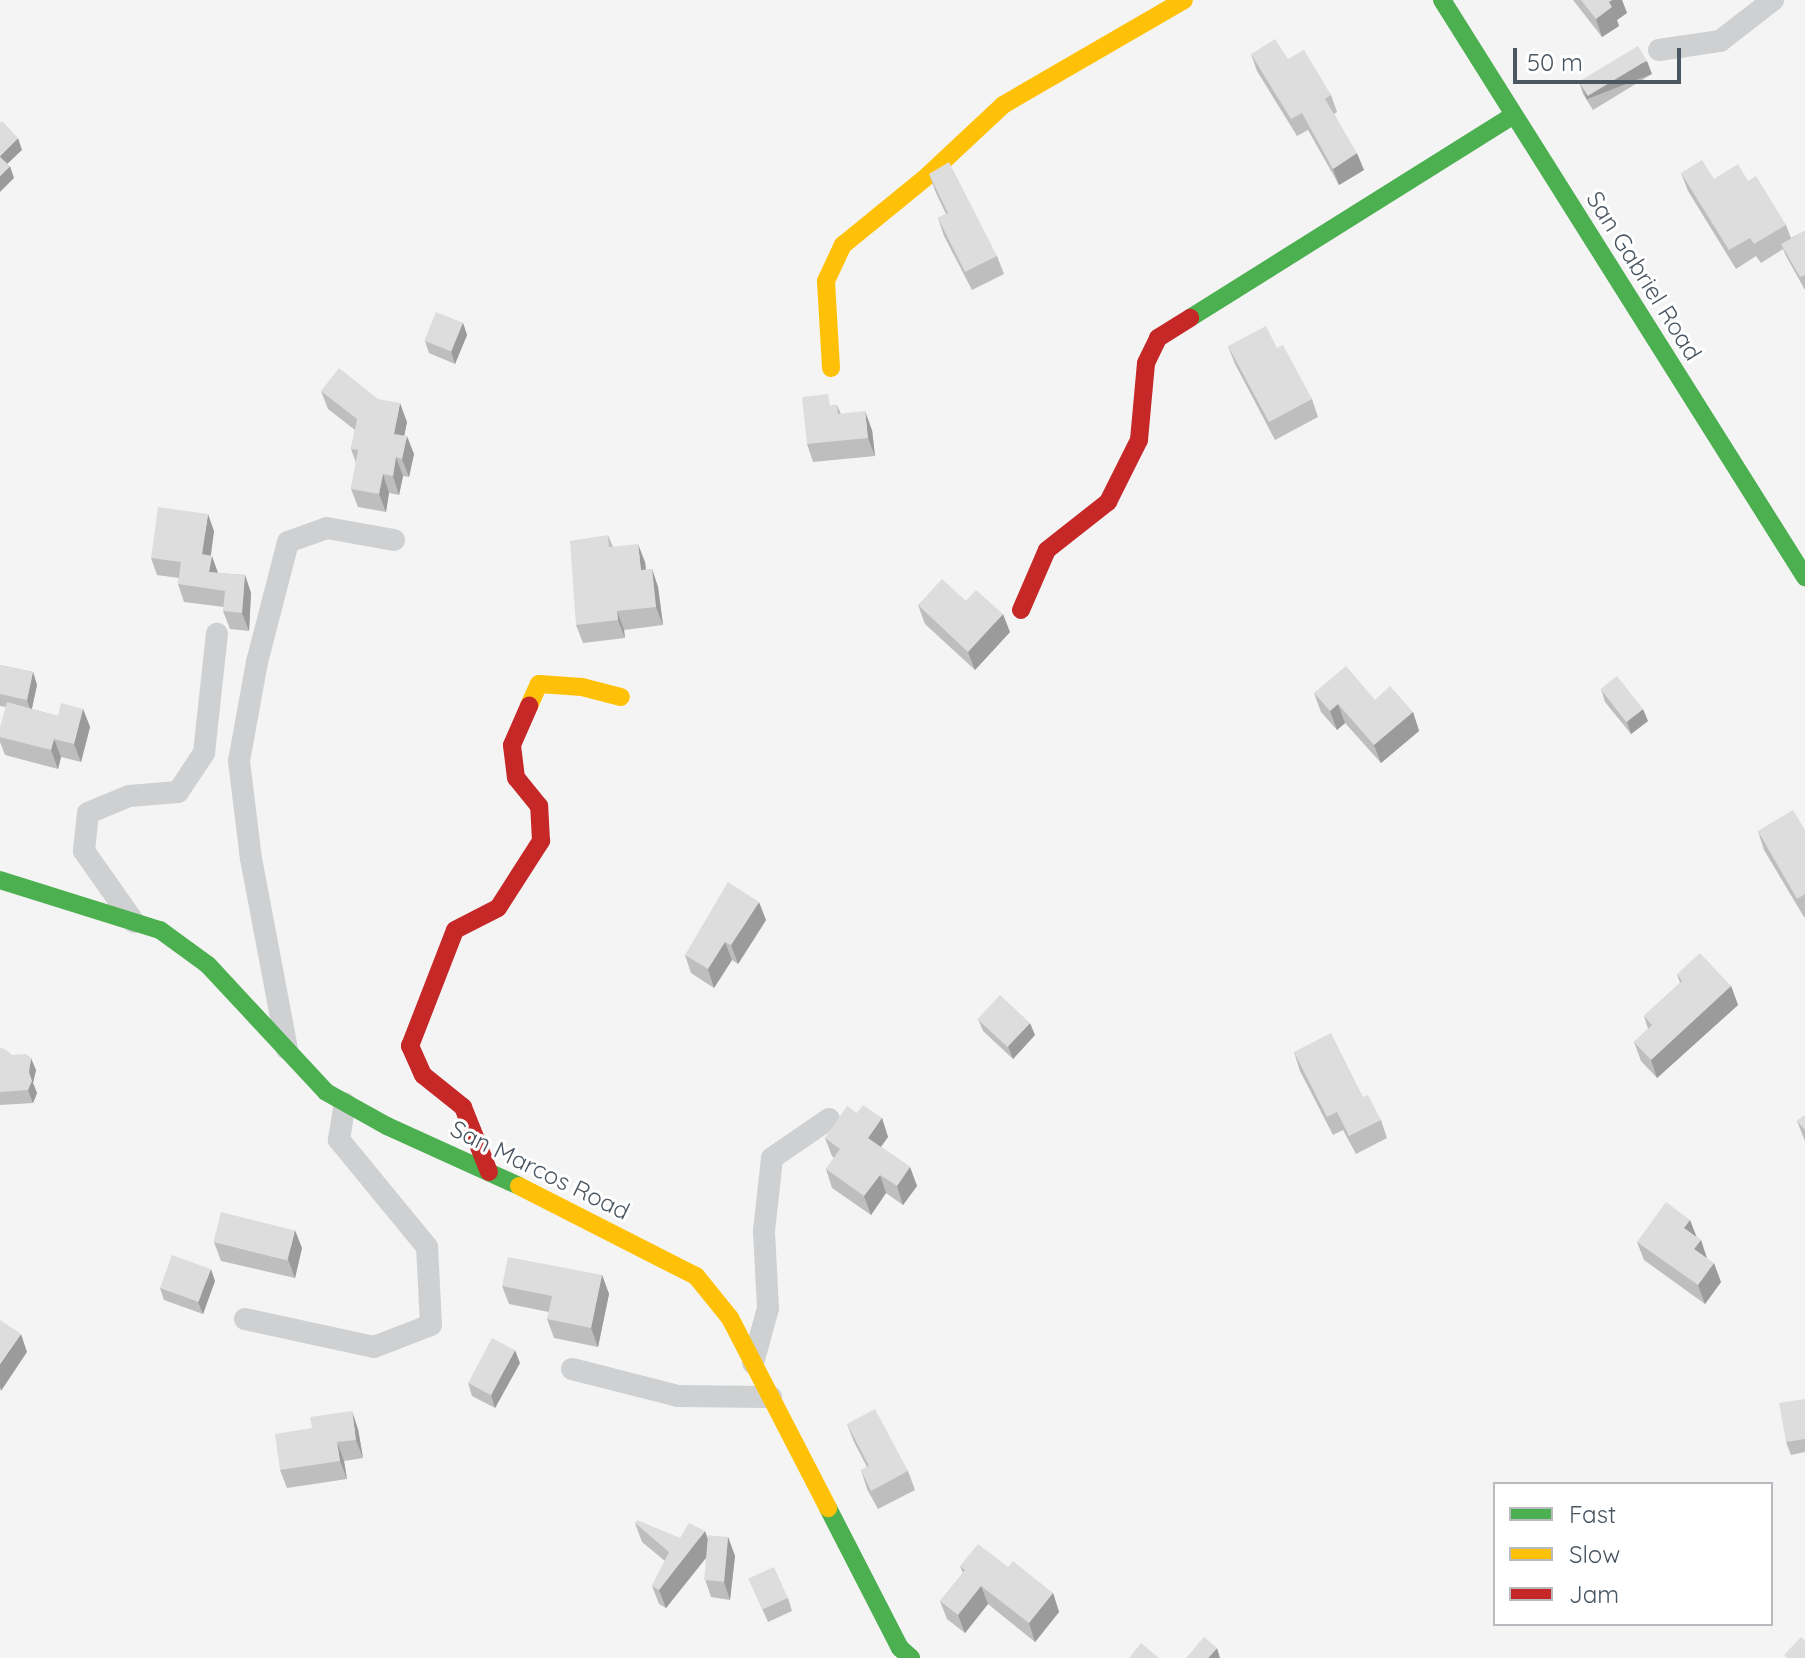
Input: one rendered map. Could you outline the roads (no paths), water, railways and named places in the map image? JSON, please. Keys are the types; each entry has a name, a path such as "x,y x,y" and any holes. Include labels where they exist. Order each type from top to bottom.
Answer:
{"street":[{"path":"831,368 826,281 843,245 924,179 1003,105 1184,0"},
{"name":"San Gabriel Road","path":"1442,0 1805,577"},
{"path":"1659,50 1720,41 1773,0"},
{"path":"1021,610 1047,550 1108,502 1139,440 1146,363 1158,338 1514,115"},
{"path":"287,1049 251,859 239,761 257,662 288,542 327,528 394,540"},
{"path":"134,922 84,851 88,813 129,796 178,792 204,753 217,634"},
{"path":"489,1172 463,1107 423,1075 410,1046 455,930 498,908 541,841 539,806 516,778 512,745 539,684 582,687 621,697"},
{"name":"San Marcos Road","path":"0,880 160,930 191,950 326,1092 387,1126 653,1251 696,1276 730,1318 900,1648 911,1658"},
{"path":"245,1319 374,1347 431,1325 427,1247 339,1140 345,1103"},
{"path":"753,1363 768,1308 764,1231 772,1158 829,1119"},
{"path":"572,1369 678,1396 771,1397"}]}
